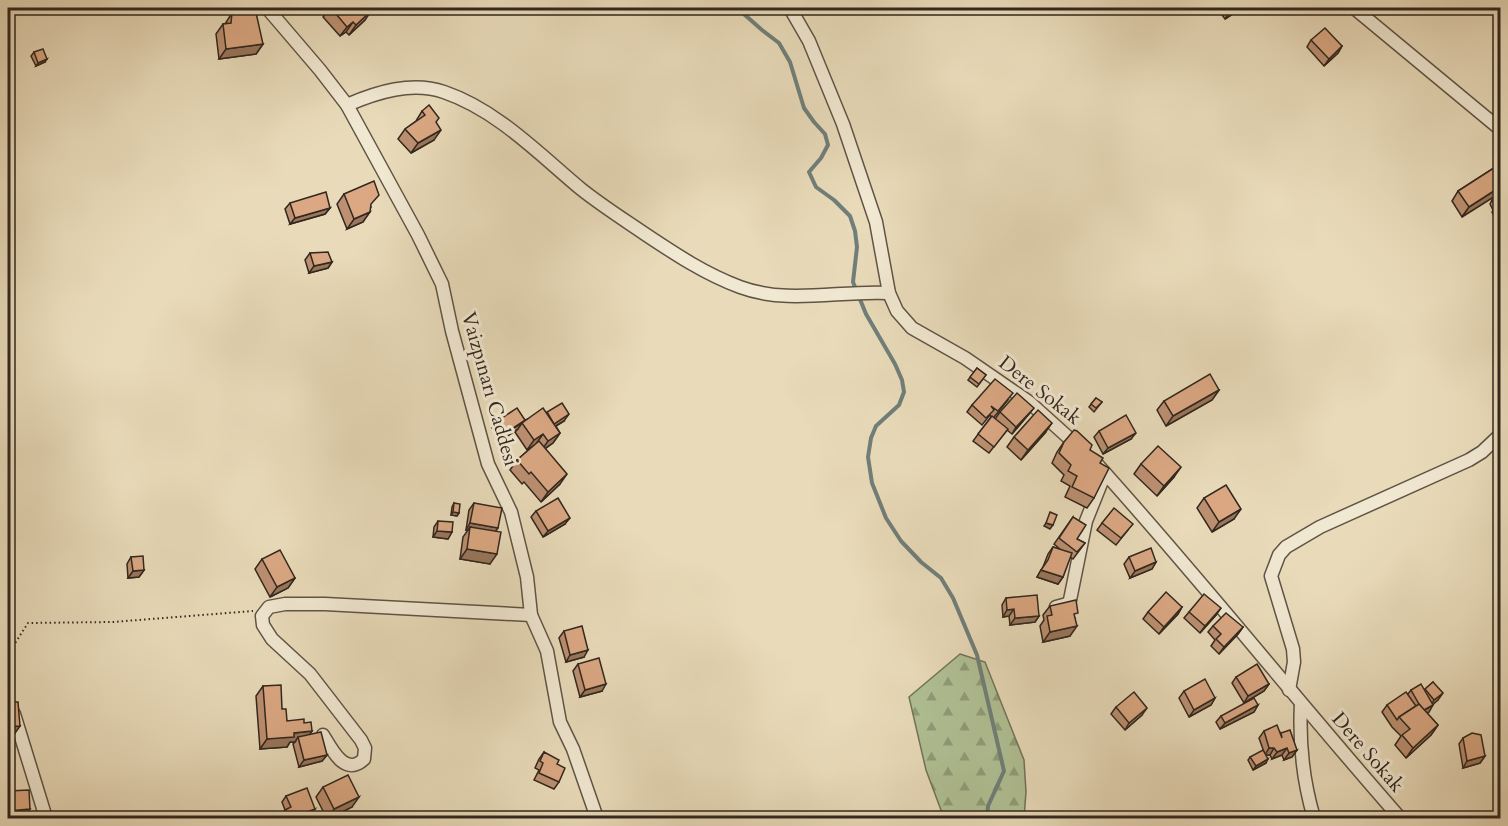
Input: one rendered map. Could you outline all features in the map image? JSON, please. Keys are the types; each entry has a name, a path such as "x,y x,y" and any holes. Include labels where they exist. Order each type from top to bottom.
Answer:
{"street":[{"name":"Vaizpınarı Caddesi","path":"267,8 347,105 442,284 452,331 488,464 511,512 527,577 531,615 547,651 560,722 573,749 597,819"},
{"name":"Dere Sokak","path":"790,8 809,41 859,168 876,222 889,293 897,311 912,328 965,358 1029,402 1106,473 1400,819"},
{"path":"1354,8 1500,129"},
{"path":"347,105 384,92 405,88 443,91 486,113 516,134 611,211 699,269 742,288 800,297 889,293"},
{"path":"1289,690 1294,662 1293,649 1271,576 1279,555 1298,539 1320,527 1469,460 1482,452 1500,435"},
{"path":"1056,607 1067,604 1070,600 1086,521 1106,473"},
{"path":"323,735 344,765 355,765 364,759 365,748 361,741 314,680 266,632 262,616 265,610 274,605 325,604 531,615"},
{"path":"1300,703 1300,745 1305,783 1314,819"},
{"path":"14,713 46,819"}],"path":[{"path":"14,713 10,651 28,623 113,622 265,610"}],"green space":[{"path":"960,654 985,662 1024,760 1026,792 1024,818 944,818 926,770 909,697"}],"building":[{"path":"255,8 263,44 226,49 223,24 231,23 232,13"},
{"path":"331,8 370,8 372,10 356,25 353,22 347,27"},
{"path":"1325,28 1342,46 1329,59 1311,40"},
{"path":"43,49 47,59 38,63 34,52"},
{"path":"429,105 439,118 436,122 441,130 418,143 405,129 425,115 422,111"},
{"path":"1500,164 1500,187 1469,207 1458,191"},
{"path":"374,181 379,195 371,204 370,212 354,219 344,194"},
{"path":"326,192 330,208 295,218 290,203"},
{"path":"1500,195 1500,203 1495,206 1492,200"},
{"path":"328,252 332,262 314,266 310,253"},
{"path":"977,368 986,375 979,384 970,377"},
{"path":"1210,374 1219,390 1173,416 1164,401"},
{"path":"995,379 1013,393 998,411 991,406 994,410 986,418 972,405"},
{"path":"1017,393 1034,408 1016,427 1000,412"},
{"path":"1096,398 1102,402 1096,408 1091,404"},
{"path":"562,403 569,414 554,424 547,412"},
{"path":"517,408 525,420 504,434 496,422"},
{"path":"543,408 560,433 548,441 543,434 534,440 522,423"},
{"path":"1038,410 1052,423 1028,450 1014,437"},
{"path":"1126,415 1136,433 1108,448 1099,431"},
{"path":"992,416 1008,429 994,447 978,434"},
{"path":"1074,430 1092,445 1090,450 1103,458 1100,463 1109,468 1094,498 1072,487 1077,476 1068,471 1071,465 1059,453 1064,442"},
{"path":"539,441 567,474 548,492 517,460"},
{"path":"1158,446 1181,467 1164,486 1141,464"},
{"path":"1226,485 1241,509 1219,522 1204,498"},
{"path":"558,498 570,518 548,531 536,511"},
{"path":"454,503 460,504 459,513 453,512"},
{"path":"474,503 502,508 498,528 470,523"},
{"path":"1114,508 1133,524 1121,538 1102,523"},
{"path":"1050,512 1057,515 1053,525 1046,523"},
{"path":"1073,517 1086,525 1077,539 1085,543 1077,552 1059,538"},
{"path":"438,521 453,522 452,532 437,531"},
{"path":"470,527 501,532 497,554 467,549"},
{"path":"1053,547 1072,553 1063,577 1041,570"},
{"path":"1151,548 1156,562 1135,571 1129,557"},
{"path":"280,550 295,578 277,587 262,559"},
{"path":"143,556 144,570 133,571 131,557"},
{"path":"1166,592 1182,607 1164,627 1148,612"},
{"path":"1204,594 1221,608 1205,626 1189,612"},
{"path":"1037,595 1039,616 1015,618 1014,609 1007,610 1006,598"},
{"path":"1076,600 1078,613 1074,614 1077,626 1050,632 1047,616 1052,615 1050,606"},
{"path":"1226,613 1243,627 1224,647 1216,639 1221,634 1213,626"},
{"path":"582,626 588,650 570,655 564,631"},
{"path":"599,658 606,684 585,690 578,664"},
{"path":"1257,664 1269,684 1248,696 1236,677"},
{"path":"1205,679 1215,698 1194,710 1184,691"},
{"path":"1433,682 1443,693 1434,700 1425,689"},
{"path":"1421,684 1433,705 1424,710 1411,690"},
{"path":"281,685 282,709 286,709 287,721 304,719 304,723 311,722 312,731 294,733 294,737 267,739 263,686"},
{"path":"1134,692 1147,708 1129,723 1116,707"},
{"path":"1406,692 1416,706 1397,720 1387,705"},
{"path":"1254,698 1258,705 1225,723 1221,716"},
{"path":"8,702 18,702 20,726 8,727"},
{"path":"1419,704 1438,725 1413,748 1402,735 1410,729 1399,717"},
{"path":"1277,725 1282,738 1281,733 1290,730 1297,750 1289,753 1287,748 1277,752 1274,748 1269,748 1264,731"},
{"path":"321,732 327,755 304,760 298,737"},
{"path":"1472,733 1481,735 1485,756 1467,761 1463,738"},
{"path":"1263,750 1268,759 1256,766 1250,757"},
{"path":"544,752 559,760 557,764 565,768 559,782 539,773 543,763 540,761"},
{"path":"348,775 359,797 334,809 323,787"},
{"path":"307,788 315,809 288,819 285,810 291,807 286,796"},
{"path":"29,790 30,809 8,811 8,791"},
{"path":"1498,810 1500,819 1490,819"},
{"path":"363,812 367,819 351,819"}],"waterway":[{"path":"737,8 779,43 790,62 804,108 825,134 828,145 809,172 816,187 850,216 857,247 853,282 866,314 902,380 904,392 899,405 876,426 871,438 868,457 872,483 886,518 901,541 921,562 941,578 953,598 977,655 1004,771 988,806 987,818"}]}
